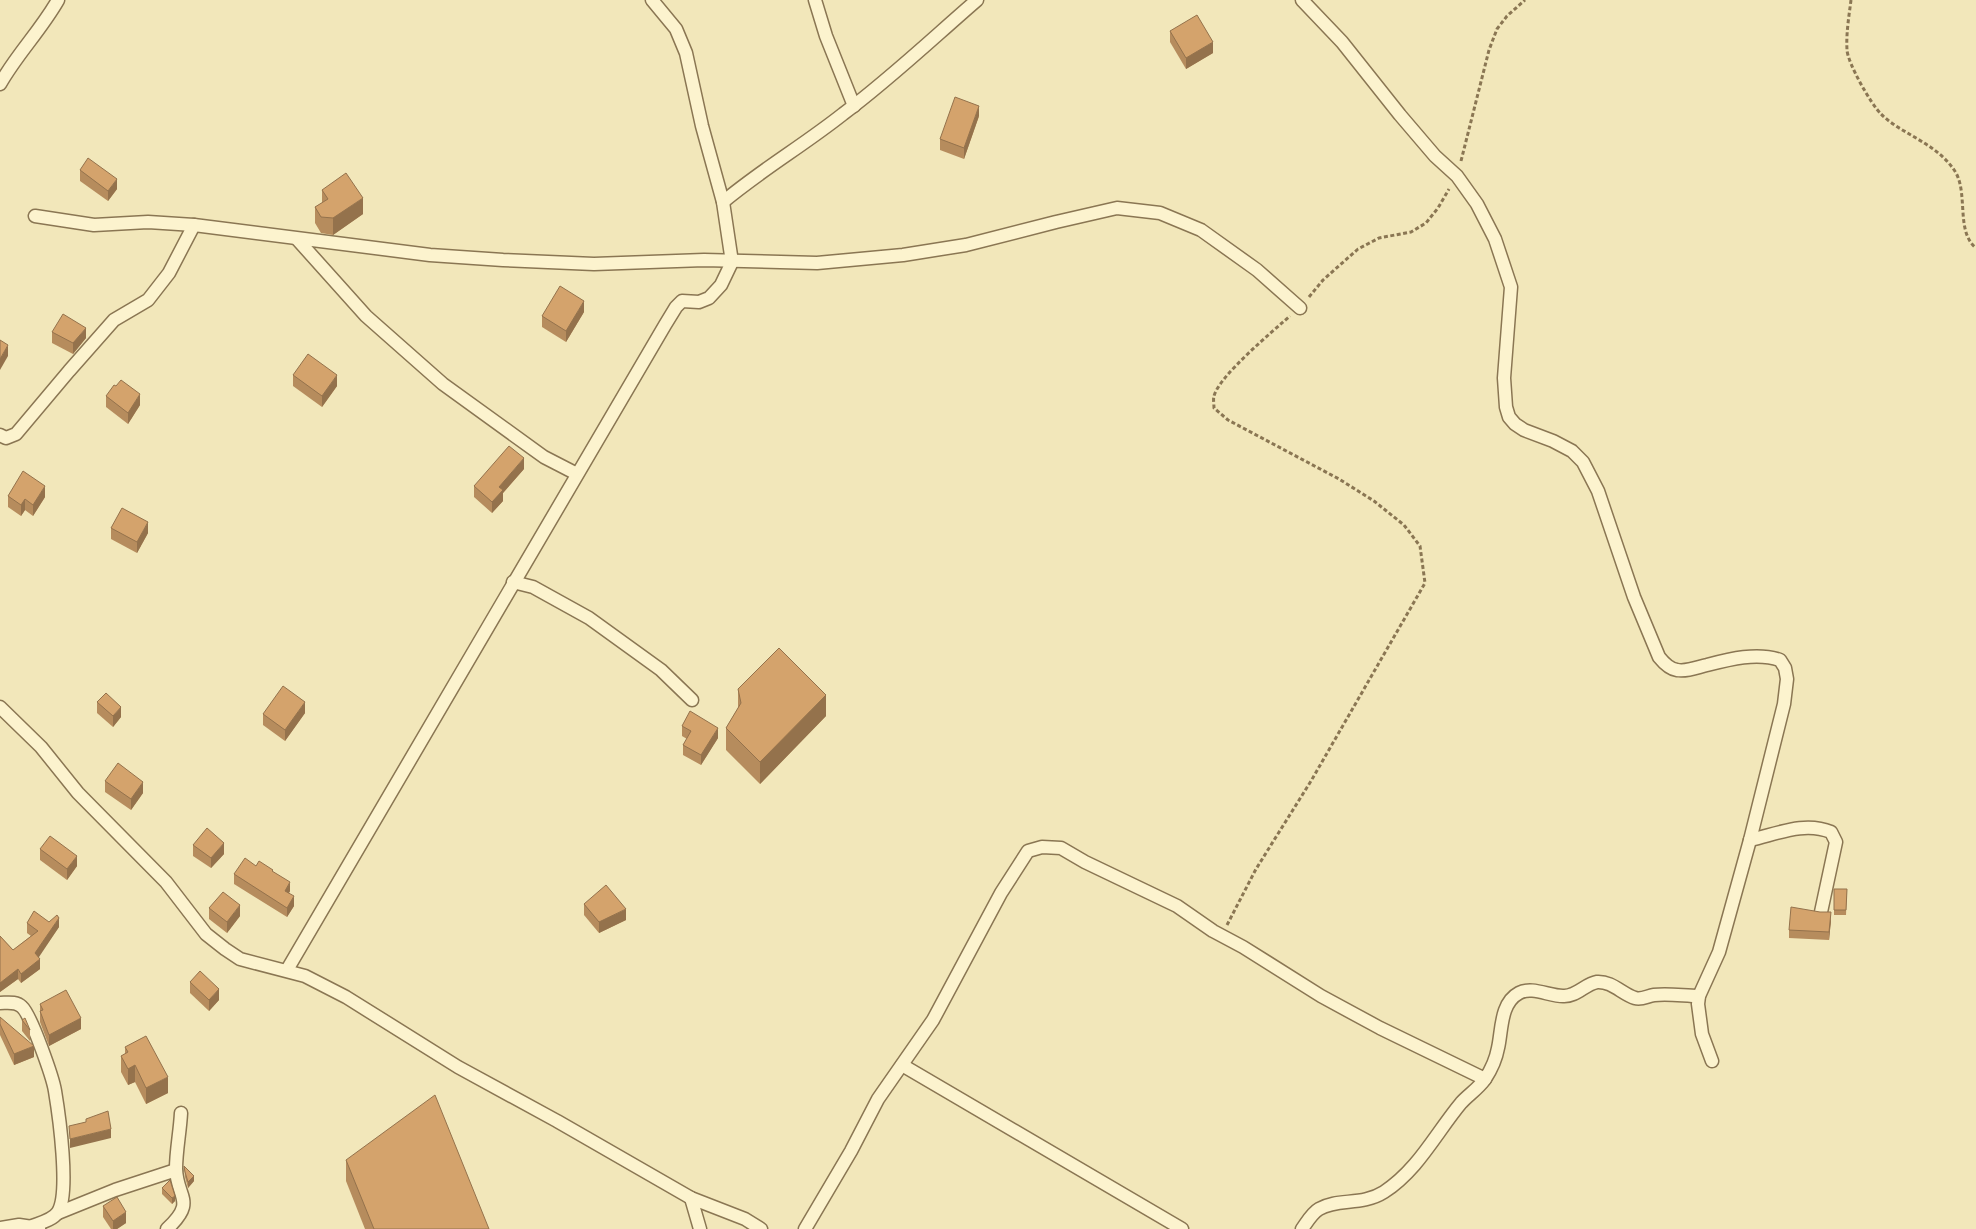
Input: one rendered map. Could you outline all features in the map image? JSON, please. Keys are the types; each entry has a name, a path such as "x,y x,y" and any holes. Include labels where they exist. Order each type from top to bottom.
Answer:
{"street":[{"path":"0,84 13,62 38,32 58,0"},
{"path":"286,970 676,307 685,300 699,302 709,298 721,285 732,262 723,202 702,126 686,53 676,28 652,0"},
{"path":"816,0 826,36 854,106"},
{"path":"723,202 760,172 812,138 854,106 977,0"},
{"path":"1302,0 1342,42 1435,156 1457,176 1477,204 1495,239 1511,288 1504,378 1506,407 1509,416 1515,424 1524,430 1572,451 1583,462 1598,491 1634,597 1659,657 1664,663 1677,670 1688,670 1730,659 1760,656 1773,658 1783,663 1787,679 1784,704 1750,840 1719,952 1699,996 1698,1004 1702,1034 1712,1061"},
{"path":"35,216 94,225 148,222 194,225 430,255 503,260 594,264 704,260 817,263 903,255 966,245 1117,208 1160,213 1201,230 1257,270 1300,308"},
{"path":"0,435 6,438 16,434 69,370 114,320 148,300 169,273 194,225"},
{"path":"297,239 366,316 443,384 544,457 577,474"},
{"path":"513,582 533,587 589,618 661,670 692,700"},
{"path":"0,707 41,747 78,793 166,882 206,934 240,960 305,976 346,997 458,1068 557,1121 691,1198 745,1219 761,1229"},
{"path":"1750,840 1801,827 1812,826 1831,832 1836,842 1821,912"},
{"path":"805,1229 851,1151 878,1098 933,1020 1001,892 1028,851 1042,847 1062,848 1085,862 1177,906 1213,931 1243,947 1321,996 1380,1028 1485,1079"},
{"path":"1302,1229 1319,1209 1337,1204 1369,1200 1384,1192 1417,1162 1462,1101 1485,1079 1498,1049 1508,1004 1518,993 1525,991 1565,996 1580,991 1590,984 1599,982 1607,983 1626,994 1640,999 1654,995 1699,996"},
{"path":"0,1003 12,1002 24,1009 32,1025 55,1089 64,1190 58,1213"},
{"path":"902,1065 1182,1229"},
{"path":"167,1229 182,1210 184,1200 176,1170 181,1114"},
{"path":"0,1228 19,1225 37,1228 58,1213 115,1190 176,1170"},
{"path":"691,1198 700,1229"}],"path":[{"path":"1213,931 1226,928 1256,869 1311,781 1425,583 1420,546 1404,525 1374,501 1338,479 1228,420 1214,408 1214,395 1227,376 1255,347 1300,308 1323,280 1358,249 1379,238 1411,232 1426,223 1438,208 1457,176 1489,50 1497,29 1525,0"},
{"path":"1851,0 1847,52 1860,82 1880,112 1896,126 1939,153 1956,173 1962,191 1966,236 1976,248"}],"building":[{"path":"1197,15 1213,42 1186,58 1170,31"},
{"path":"955,97 979,106 964,148 940,139"},
{"path":"88,158 117,179 108,191 80,170"},
{"path":"346,173 363,198 333,218 321,217 315,207 328,199 322,190"},
{"path":"560,286 584,301 566,331 542,316"},
{"path":"63,314 86,328 73,343 52,332"},
{"path":"0,340 8,345 0,359"},
{"path":"308,354 337,375 322,396 293,375"},
{"path":"121,380 140,394 128,413 106,396 114,385 116,386"},
{"path":"509,446 524,458 499,487 503,490 492,502 474,486"},
{"path":"23,471 45,486 33,505 25,499 21,505 8,496"},
{"path":"122,508 148,522 137,542 111,528"},
{"path":"779,648 826,695 760,762 726,728 741,703 738,689"},
{"path":"283,686 305,702 285,730 263,714"},
{"path":"106,693 121,707 113,716 97,702"},
{"path":"690,711 718,728 701,755 683,745 691,731 682,726"},
{"path":"118,763 143,782 131,799 105,781"},
{"path":"207,828 224,843 211,858 193,845"},
{"path":"50,836 77,856 67,869 40,849"},
{"path":"245,858 256,866 259,861 290,882 285,891 294,896 287,908 234,874"},
{"path":"606,885 626,909 599,922 584,904"},
{"path":"1834,889 1847,889 1846,910 1834,910"},
{"path":"223,892 240,905 227,922 209,908"},
{"path":"1791,907 1831,912 1829,932 1789,930"},
{"path":"34,911 49,922 57,915 59,918 35,953 40,959 21,974 18,969 0,983 0,936 13,950 38,931 27,923"},
{"path":"200,971 219,989 209,1000 190,982"},
{"path":"66,990 81,1018 49,1035 40,1011 43,1010 40,1004"},
{"path":"0,1017 34,1046 14,1054 0,1024"},
{"path":"25,1018 30,1030 22,1020"},
{"path":"146,1036 168,1077 146,1088 135,1065 128,1069 121,1056 128,1052 125,1047"},
{"path":"435,1095 489,1229 374,1229 346,1160"},
{"path":"108,1111 111,1129 70,1139 69,1126 86,1122 86,1119"},
{"path":"184,1166 194,1176 188,1182 185,1172"},
{"path":"170,1180 175,1196 172,1198 162,1188"},
{"path":"117,1197 126,1212 113,1221 103,1206"}]}
